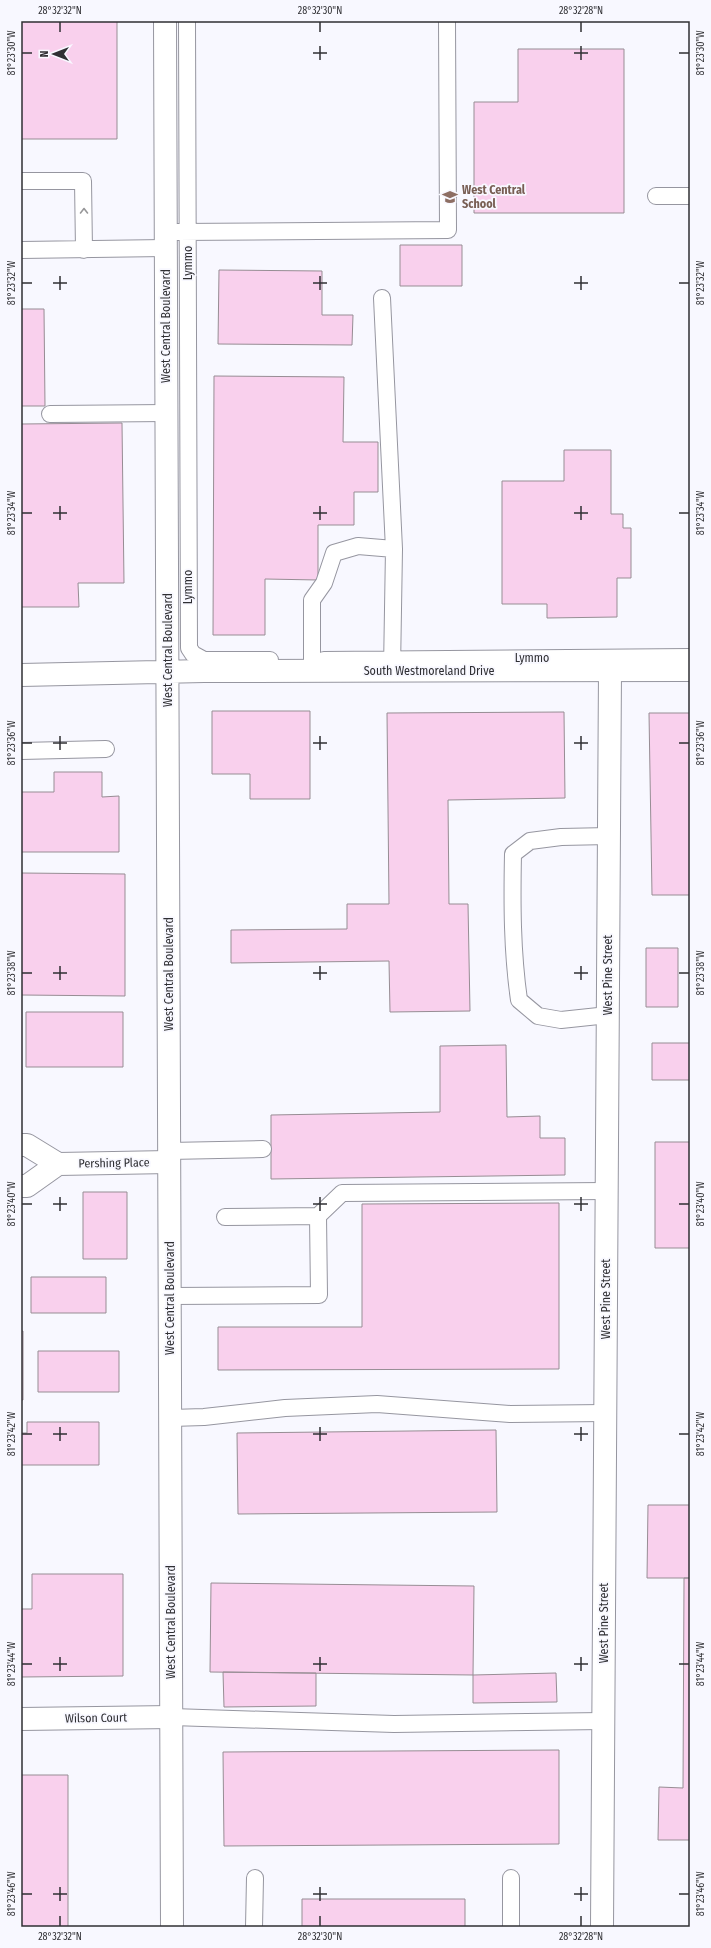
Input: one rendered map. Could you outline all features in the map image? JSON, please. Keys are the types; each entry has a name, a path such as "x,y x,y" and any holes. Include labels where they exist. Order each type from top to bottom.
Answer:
{"street":[{"name":"West Central Boulevard","path":"166,21 172,1927"},
{"name":"South Westmoreland Drive","path":"21,675 392,665 610,671 690,670"},
{"name":"West Pine Street","path":"602,1927 610,671"},
{"path":"21,1145 27,1145 58,1164 27,1186 21,1186"},
{"name":"Pershing Place","path":"58,1164 169,1157"},
{"name":"Wilson Court","path":"21,1718 172,1716"}],"lane":[{"name":"Lymmo","path":"187,21 189,648 193,654 204,660 312,666"},
{"path":"21,250 84,250 166,240 188,232 448,230 447,21"},
{"path":"21,181 83,181 84,250"},
{"path":"656,196 690,196"},
{"path":"382,298 394,549 392,665"},
{"path":"50,414 167,413"},
{"path":"312,666 312,600 324,583 334,553 358,546 394,549"},
{"name":"Lymmo","path":"392,665 690,656"},
{"path":"21,751 106,749"},
{"path":"608,1014 561,1020 538,1016 519,1000 513,959 512,904 513,854 530,841 561,837 609,836"},
{"path":"169,1157 263,1149"},
{"path":"225,1218 318,1216 342,1193 606,1190"},
{"path":"170,1296 319,1295 318,1216"},
{"path":"171,1418 204,1417 285,1408 377,1404 510,1414 605,1413"},
{"path":"172,1716 394,1724 603,1721"},
{"path":"254,1927 255,1878"},
{"path":"511,1878 511,1927"}],"building":[{"path":"21,21 117,21 117,139 21,139"},
{"path":"518,49 624,49 624,213 474,213 474,102 518,102"},
{"path":"400,245 462,245 462,286 400,286"},
{"path":"219,270 322,271 322,315 353,315 352,345 218,344"},
{"path":"21,309 44,309 45,406 21,406"},
{"path":"214,376 344,377 343,442 378,442 378,492 354,492 354,525 318,525 318,580 265,579 265,635 213,635"},
{"path":"122,423 124,583 78,583 79,607 21,607 21,424"},
{"path":"564,450 611,450 611,514 623,514 623,528 631,528 631,578 617,578 617,617 547,618 547,604 502,604 502,481 564,481"},
{"path":"212,711 310,711 310,799 250,799 250,774 212,774"},
{"path":"564,712 565,798 448,800 449,904 468,904 470,1011 390,1012 389,961 231,963 231,930 347,929 347,904 389,904 387,713"},
{"path":"649,713 690,713 690,895 652,895"},
{"path":"54,772 102,772 102,797 119,796 119,852 21,852 21,792 54,792"},
{"path":"21,873 125,874 125,996 21,995"},
{"path":"646,948 678,948 678,1007 646,1007"},
{"path":"26,1012 123,1012 123,1067 26,1067"},
{"path":"652,1043 690,1043 690,1080 652,1080"},
{"path":"506,1045 507,1117 540,1116 540,1138 565,1138 565,1175 271,1179 271,1115 440,1112 440,1046"},
{"path":"655,1142 690,1142 690,1248 655,1248"},
{"path":"83,1192 127,1192 127,1259 83,1259"},
{"path":"559,1203 559,1369 218,1370 218,1327 362,1327 362,1204"},
{"path":"31,1277 106,1277 106,1313 31,1313"},
{"path":"21,1331 23,1331 23,1400 21,1400"},
{"path":"38,1351 119,1351 119,1392 38,1392"},
{"path":"27,1422 99,1422 99,1465 21,1465 21,1433 27,1433"},
{"path":"496,1430 497,1512 238,1514 237,1433"},
{"path":"648,1505 690,1505 690,1578 647,1578"},
{"path":"32,1574 123,1574 123,1676 21,1677 21,1609 32,1609"},
{"path":"684,1578 690,1578 690,1840 658,1840 659,1787 683,1788"},
{"path":"211,1583 474,1586 473,1675 210,1672"},
{"path":"223,1672 316,1673 316,1706 224,1707"},
{"path":"556,1673 557,1702 473,1703 473,1675"},
{"path":"559,1750 559,1844 224,1846 223,1752"},
{"path":"21,1775 68,1775 68,1927 21,1927"},
{"path":"302,1899 465,1899 465,1927 302,1927"}],"place":[{"name":"West Central School","path":"450,197"}]}
